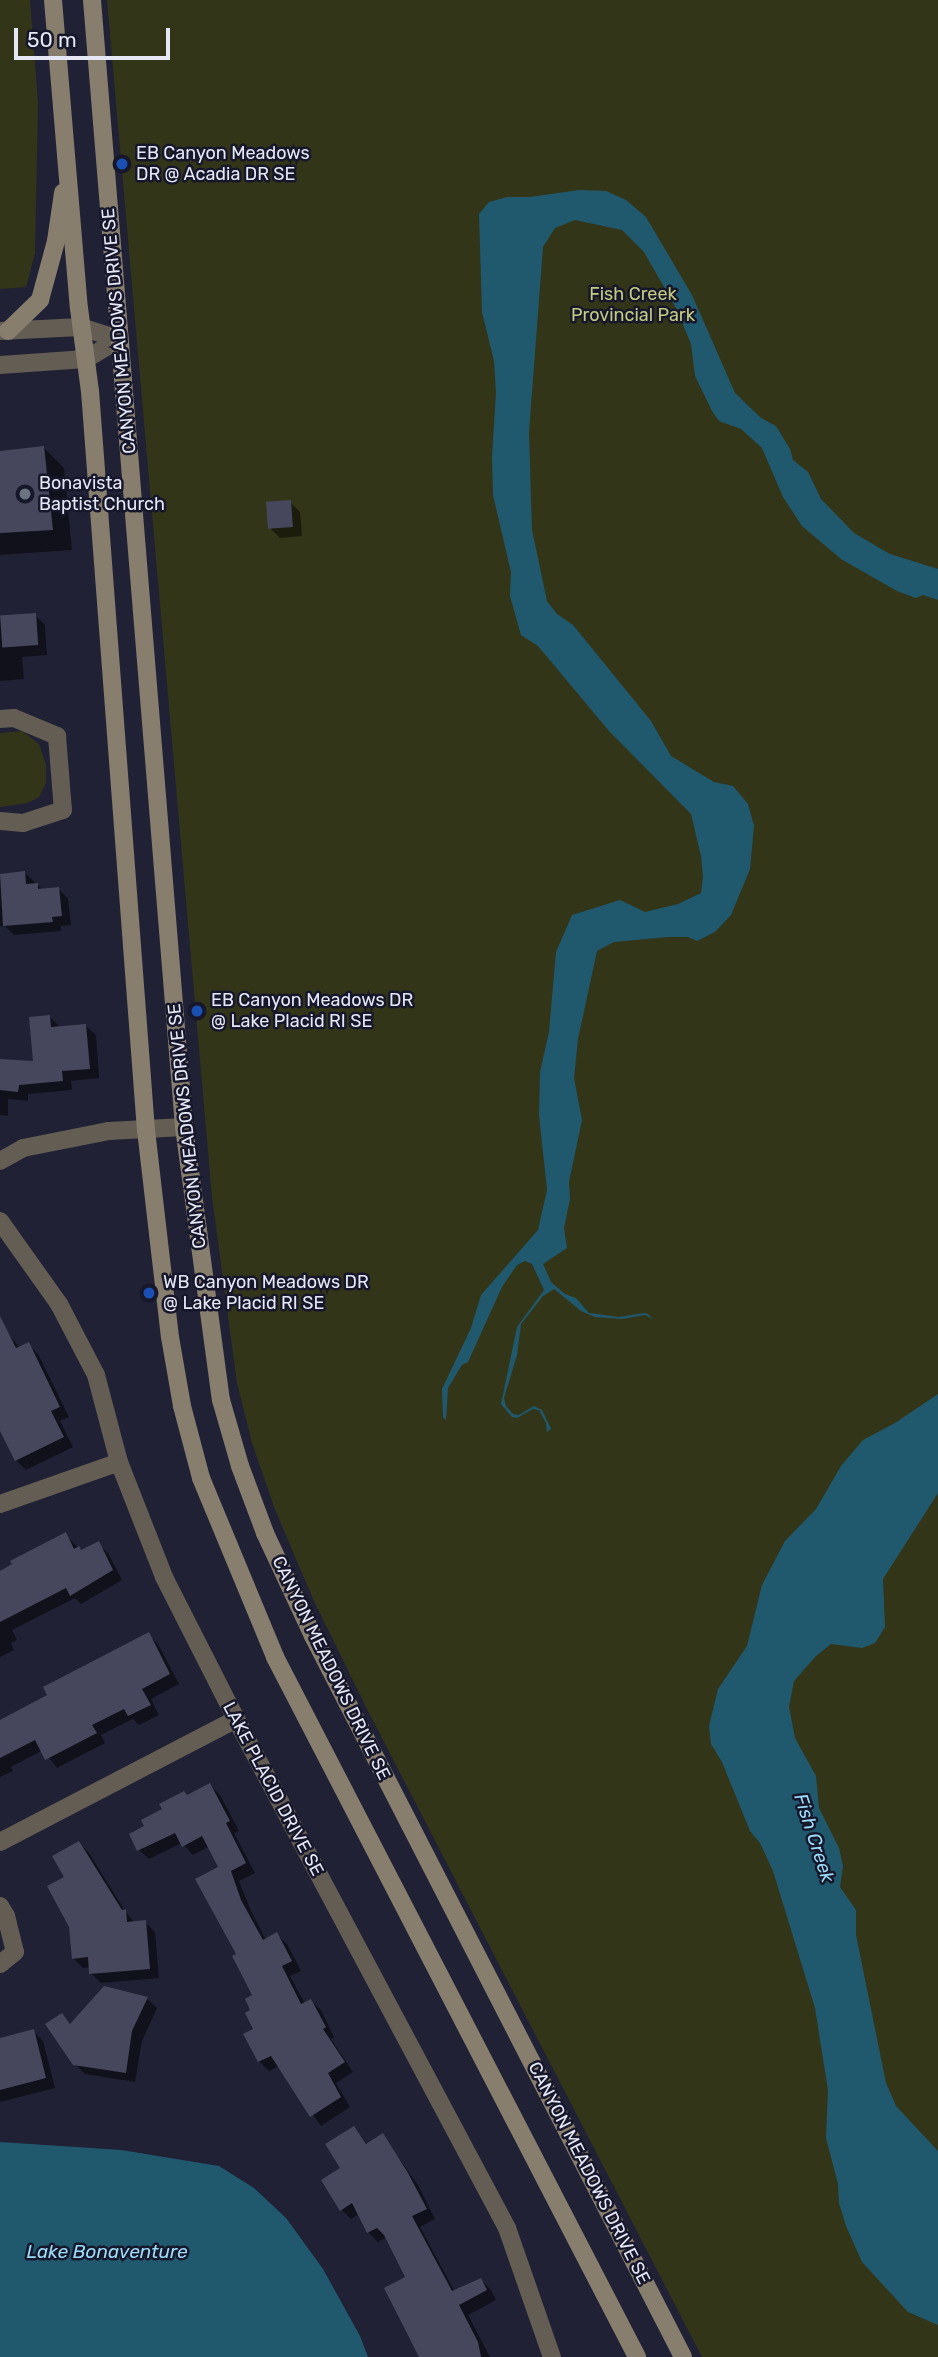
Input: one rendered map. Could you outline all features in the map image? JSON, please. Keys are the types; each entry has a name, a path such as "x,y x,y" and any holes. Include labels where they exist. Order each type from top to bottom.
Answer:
{"main road":[{"name":"CANYON MEADOWS DRIVE SE","path":"53,0 86,359 146,1130 170,1337 182,1406 201,1478 275,1657 637,2357"},
{"name":"CANYON MEADOWS DRIVE SE","path":"92,0 184,1127 221,1400 240,1466 265,1533 313,1636 683,2357"},
{"path":"4,331 40,300 56,241 68,155"}],"street":[{"path":"4,331 81,327 119,339"},
{"path":"0,365 86,359 119,339"},
{"path":"0,719 14,718 57,736 63,810 23,823 0,821"},
{"path":"0,1161 23,1148 109,1131 184,1127"},
{"name":"LAKE PLACID DRIVE SE","path":"0,1222 60,1304 96,1374 119,1462 164,1577 236,1719 507,2228 552,2357"},
{"path":"0,1504 119,1462"},
{"path":"0,1842 236,1719"},
{"path":"0,1906 6,1916 15,1952 0,1965"}],"green space":[{"path":"0,0 30,0 38,102 35,253 26,287 0,289"},
{"name":"Fish Creek Provincial Park","path":"107,0 938,0 938,2357 702,2357 366,1707 313,1599 274,1507 252,1443 237,1383 212,1197"},
{"path":"22,731 39,744 46,765 46,783 39,797 27,803 0,807 0,733"}],"water":[{"path":"579,190 606,191 626,200 646,217 692,295 735,393 761,418 776,426 790,449 793,460 808,472 821,499 854,533 890,554 938,569 938,600 923,595 916,598 897,591 841,559 802,526 783,497 762,448 741,429 719,421 712,411 695,376 691,344 676,308 644,252 622,230 575,220 555,228 543,247 529,432 532,530 547,601 557,614 573,625 651,721 671,756 714,782 733,786 748,804 754,826 750,869 731,915 715,932 697,941 688,937 668,937 614,942 597,951 578,1039 574,1078 582,1120 569,1182 570,1199 564,1228 567,1248 543,1264 551,1282 565,1294 576,1298 589,1313 619,1317 644,1313 653,1319 645,1315 622,1319 595,1317 581,1311 554,1289 543,1296 521,1324 517,1355 504,1398 506,1406 513,1414 519,1415 534,1406 542,1410 551,1429 547,1432 546,1423 539,1410 533,1409 517,1418 512,1417 501,1404 517,1327 544,1290 532,1264 525,1261 517,1265 502,1287 468,1362 462,1365 448,1388 446,1420 443,1417 442,1389 471,1328 481,1295 538,1230 547,1190 539,1115 540,1072 549,1032 556,952 572,915 620,900 645,912 678,904 701,893 703,877 691,814 609,731 538,646 521,635 510,596 511,572 493,495 492,457 496,393 494,361 482,312 479,214 489,202 507,197 530,197"},
{"name":"Fish Creek","path":"938,1394 938,1493 883,1579 885,1627 875,1643 862,1648 831,1644 816,1656 794,1681 789,1707 795,1738 816,1776 819,1808 839,1848 843,1866 840,1887 856,1910 856,1935 886,2083 896,2106 938,2151 938,2325 908,2312 862,2262 846,2226 826,2138 828,2090 815,2008 773,1871 760,1843 750,1831 722,1762 711,1744 709,1726 718,1689 747,1646 762,1585 785,1541 816,1509 841,1466 863,1440 895,1423"},
{"name":"Lake Bonaventure","path":"0,2142 121,2150 219,2166 254,2188 286,2218 323,2269 360,2336 368,2357 0,2357"}],"building":[{"name":"Bonavista Baptist Church","path":"44,446 53,530 0,533 0,451"},
{"path":"291,500 293,527 268,529 266,502"},
{"path":"36,613 38,645 2,647 0,616"},
{"path":"25,871 26,884 38,883 38,889 59,887 62,916 52,917 53,922 3,926 0,874"},
{"path":"50,1015 51,1027 86,1024 90,1069 62,1071 63,1081 19,1085 18,1092 0,1090 0,1059 33,1061 29,1017"},
{"path":"0,1316 16,1348 29,1342 60,1407 51,1411 64,1437 15,1461 0,1431"},
{"path":"66,1532 74,1549 79,1546 81,1550 99,1541 113,1570 70,1596 66,1588 0,1622 0,1571 12,1564 10,1561"},
{"path":"149,1632 170,1674 142,1689 151,1705 128,1716 124,1709 92,1725 97,1733 45,1760 35,1740 0,1758 0,1720 47,1695 43,1687"},
{"path":"210,1783 230,1821 226,1823 246,1863 231,1871 241,1900 263,1940 277,1932 292,1961 282,1966 301,2004 311,1999 326,2027 323,2029 345,2062 328,2073 341,2097 310,2117 271,2056 258,2062 243,2034 253,2029 245,2013 250,2010 245,1999 252,1995 232,1956 236,1954 195,1879 218,1867 202,1836 182,1847 175,1833 137,1851 129,1834 144,1826 141,1820 162,1809 159,1804 184,1791 187,1795"},
{"path":"79,1841 122,1910 126,1909 127,1922 146,1920 150,1969 89,1974 88,1957 72,1959 69,1927 47,1886 64,1877 52,1856"},
{"path":"104,1986 148,1997 132,2031 126,2073 73,2065 45,2024 62,2013 70,2024"},
{"path":"34,2029 46,2078 0,2090 0,2038"},
{"path":"354,2126 366,2144 383,2133 408,2173 427,2209 412,2216 452,2291 481,2278 487,2290 459,2305 478,2342 481,2357 419,2357 384,2288 405,2277 384,2235 377,2228 367,2233 352,2203 340,2211 321,2180 340,2168 325,2144"}],"place":[{"name":"EB Canyon Meadows DR @ Acadia DR SE","path":"122,164"},
{"name":"Bonavista Baptist Church","path":"25,494"},
{"name":"EB Canyon Meadows DR @ Lake Placid RI SE","path":"197,1011"},
{"name":"WB Canyon Meadows DR @ Lake Placid RI SE","path":"149,1293"}]}
